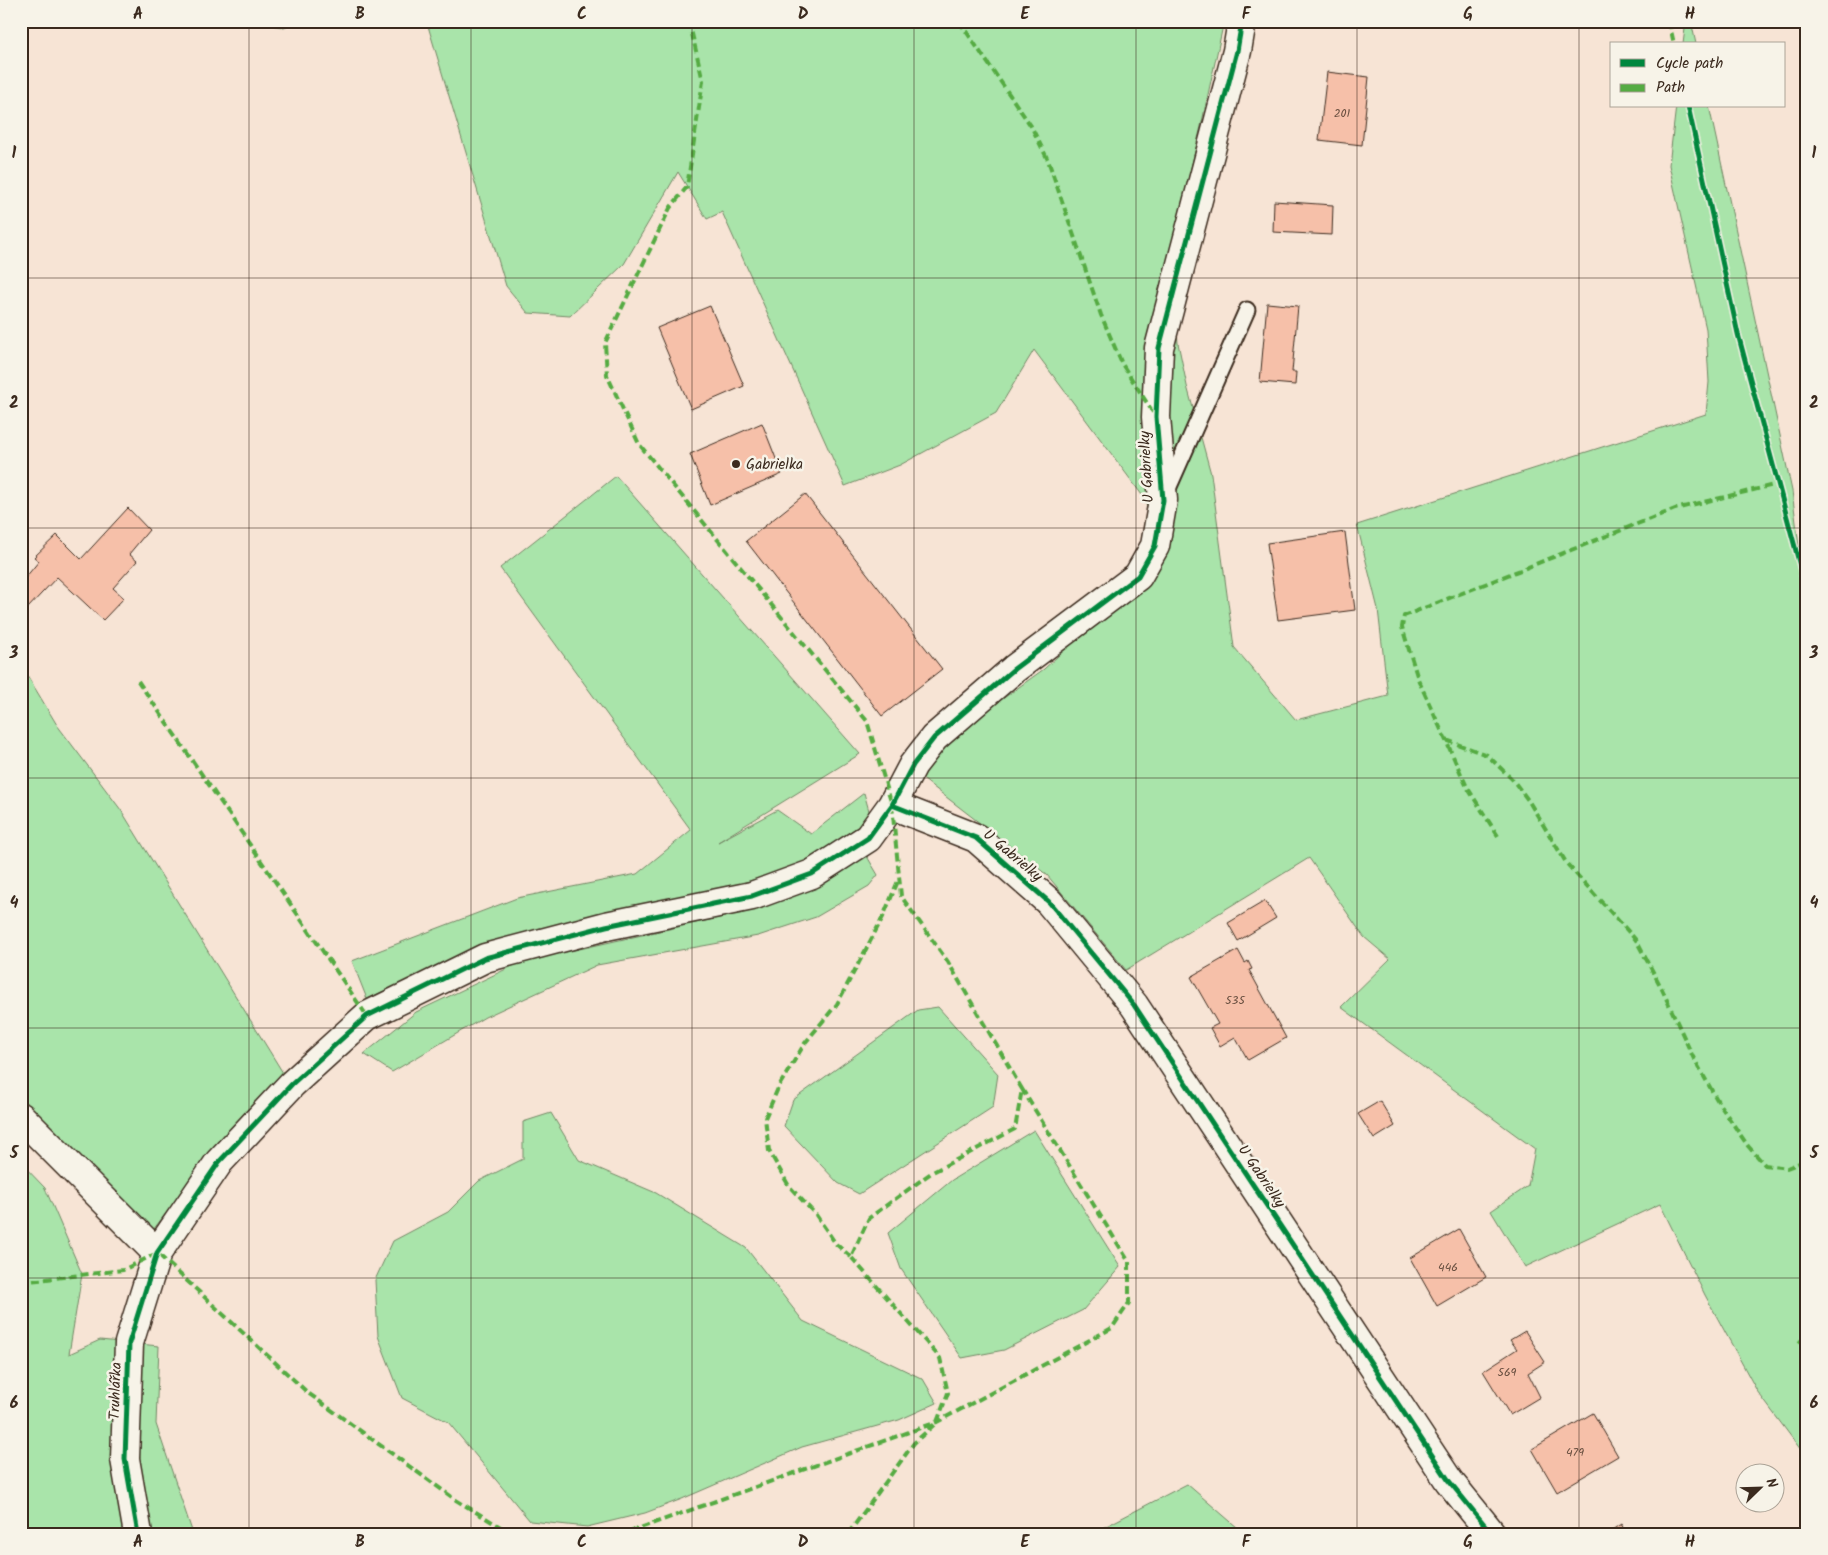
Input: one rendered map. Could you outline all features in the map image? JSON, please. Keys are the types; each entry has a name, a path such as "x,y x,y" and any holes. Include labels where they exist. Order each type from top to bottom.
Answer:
{"street":[{"name":"U Gabrielky","path":"1242,21 1237,52 1159,348 1156,417 1163,500 1155,546 1138,576 1014,669 934,738 913,766 892,805 976,838 1049,902 1134,1005 1449,1481 1492,1534"},
{"name":"Truhlářka","path":"138,1534 125,1459 129,1343 157,1253 219,1162 292,1084 367,1016 485,958 606,926 752,896 812,874 868,838 892,805"},
{"path":"21,1117 157,1253"}],"lane":[{"path":"1163,500 1247,310"}],"green space":[{"path":"241,21 298,21 284,27"},
{"path":"432,21 1224,21 1171,252 1178,343 1187,386 1211,474 1234,647 1296,720 1388,696 1378,609 1357,525 1706,414 1709,382 1706,329 1669,165 1676,108 1709,108 1792,491 1800,554 1807,589 1807,1458 1757,1391 1705,1295 1660,1204 1525,1267 1491,1211 1528,1186 1535,1149 1341,1007 1390,959 1364,937 1309,858 1126,970 1047,875 919,776 929,759 994,705 1044,669 1161,560 1145,499 1034,350 996,413 900,465 845,486 722,212 707,219 678,172 624,264 570,316 528,313 506,286 428,26"},
{"path":"1686,21 1691,21 1696,42 1683,42"},
{"path":"616,476 860,754 718,842 777,810 811,834 864,793 871,818 797,867 708,893 464,954 367,999 352,961 517,898 637,874 691,830 500,568"},
{"path":"21,665 57,725 121,810 283,1073 233,1125 147,1238 43,1151 21,1140"},
{"path":"865,853 878,875 869,886 816,917 758,936 597,965 485,1017 392,1072 364,1054 416,1012 521,962 727,916 803,892"},
{"path":"938,1007 998,1074 993,1107 859,1194 838,1183 784,1126 793,1100 918,1010"},
{"path":"551,1113 579,1160 656,1193 746,1248 803,1321 923,1379 937,1403 899,1420 802,1447 645,1513 587,1527 530,1521 448,1422 402,1398 378,1336 375,1280 393,1241 448,1212 479,1181 523,1159 523,1122"},
{"path":"1034,1130 1120,1267 1083,1310 1004,1350 962,1358 901,1269 888,1233 952,1180"},
{"path":"21,1163 45,1188 82,1274 69,1354 100,1340 159,1346 156,1424 193,1534 21,1534"},
{"path":"1187,1484 1245,1534 1091,1534"}],"building":[{"path":"1327,72 1369,77 1362,145 1319,140"},
{"path":"1274,201 1333,205 1332,235 1273,232"},
{"path":"1267,303 1298,306 1292,372 1296,372 1295,385 1260,382"},
{"path":"710,306 744,386 691,409 657,328"},
{"name":"Gabrielka","path":"762,423 782,474 710,505 690,454"},
{"path":"805,494 942,669 882,716 746,541"},
{"path":"128,508 149,530 129,554 137,561 113,588 124,598 103,620 57,577 27,609 21,602 21,583 39,561 34,557 57,535 81,559"},
{"path":"1345,532 1355,610 1278,620 1267,543"},
{"path":"1265,901 1276,918 1238,941 1228,923"},
{"path":"1238,950 1245,963 1248,961 1252,969 1249,970 1286,1038 1248,1060 1235,1037 1220,1046 1210,1028 1218,1024 1191,977"},
{"path":"1380,1101 1395,1126 1374,1139 1358,1114"},
{"path":"1459,1229 1486,1277 1437,1306 1410,1258"},
{"path":"1525,1331 1545,1362 1528,1373 1540,1397 1510,1415 1483,1371 1517,1349 1510,1340"},
{"path":"1593,1413 1618,1456 1557,1492 1532,1449"},
{"path":"1621,1524 1627,1534 1606,1534"}],"marked path":[{"path":"689,21 703,81 687,187 670,208 605,343 607,375 639,444 867,721 892,805 901,896 948,962 1022,1089 1015,1129 931,1173 869,1218 851,1257 940,1358 948,1393 937,1422 914,1443 848,1534"},
{"path":"959,21 1031,126 1048,160 1101,315 1122,364 1156,417"},
{"path":"1669,21 1674,42"},
{"path":"1498,836 1467,787 1418,679 1402,627 1404,616 1675,509 1778,484"},
{"path":"138,681 367,1016"},
{"path":"1446,740 1487,755 1512,779 1528,800 1567,864 1636,940 1661,987 1693,1057 1720,1105 1748,1146 1765,1165 1787,1168 1807,1160"},
{"path":"851,1257 836,1244 816,1215 789,1186 769,1151 765,1118 779,1086 805,1043 837,1004 883,917 898,881"},
{"path":"606,1534 629,1532 937,1422 1112,1328 1129,1303 1129,1262 1022,1089"},
{"path":"21,1282 123,1270 157,1253 308,1393 456,1500 512,1534"},
{"path":"1799,1340 1807,1346"}],"cycle path":[{"path":"138,1534 125,1459 129,1343 157,1253 219,1162 292,1084 367,1016 485,958 606,926 752,896 812,874 868,838 892,805 913,765 934,738 1014,669 1138,576 1155,546 1163,500 1156,417 1159,348 1237,51 1242,21"},
{"path":"1688,108 1738,334 1807,592"},
{"path":"892,805 976,838 1049,902 1134,1005 1449,1481 1492,1534"}],"place":[{"name":"Gabrielka","path":"736,464"}]}
